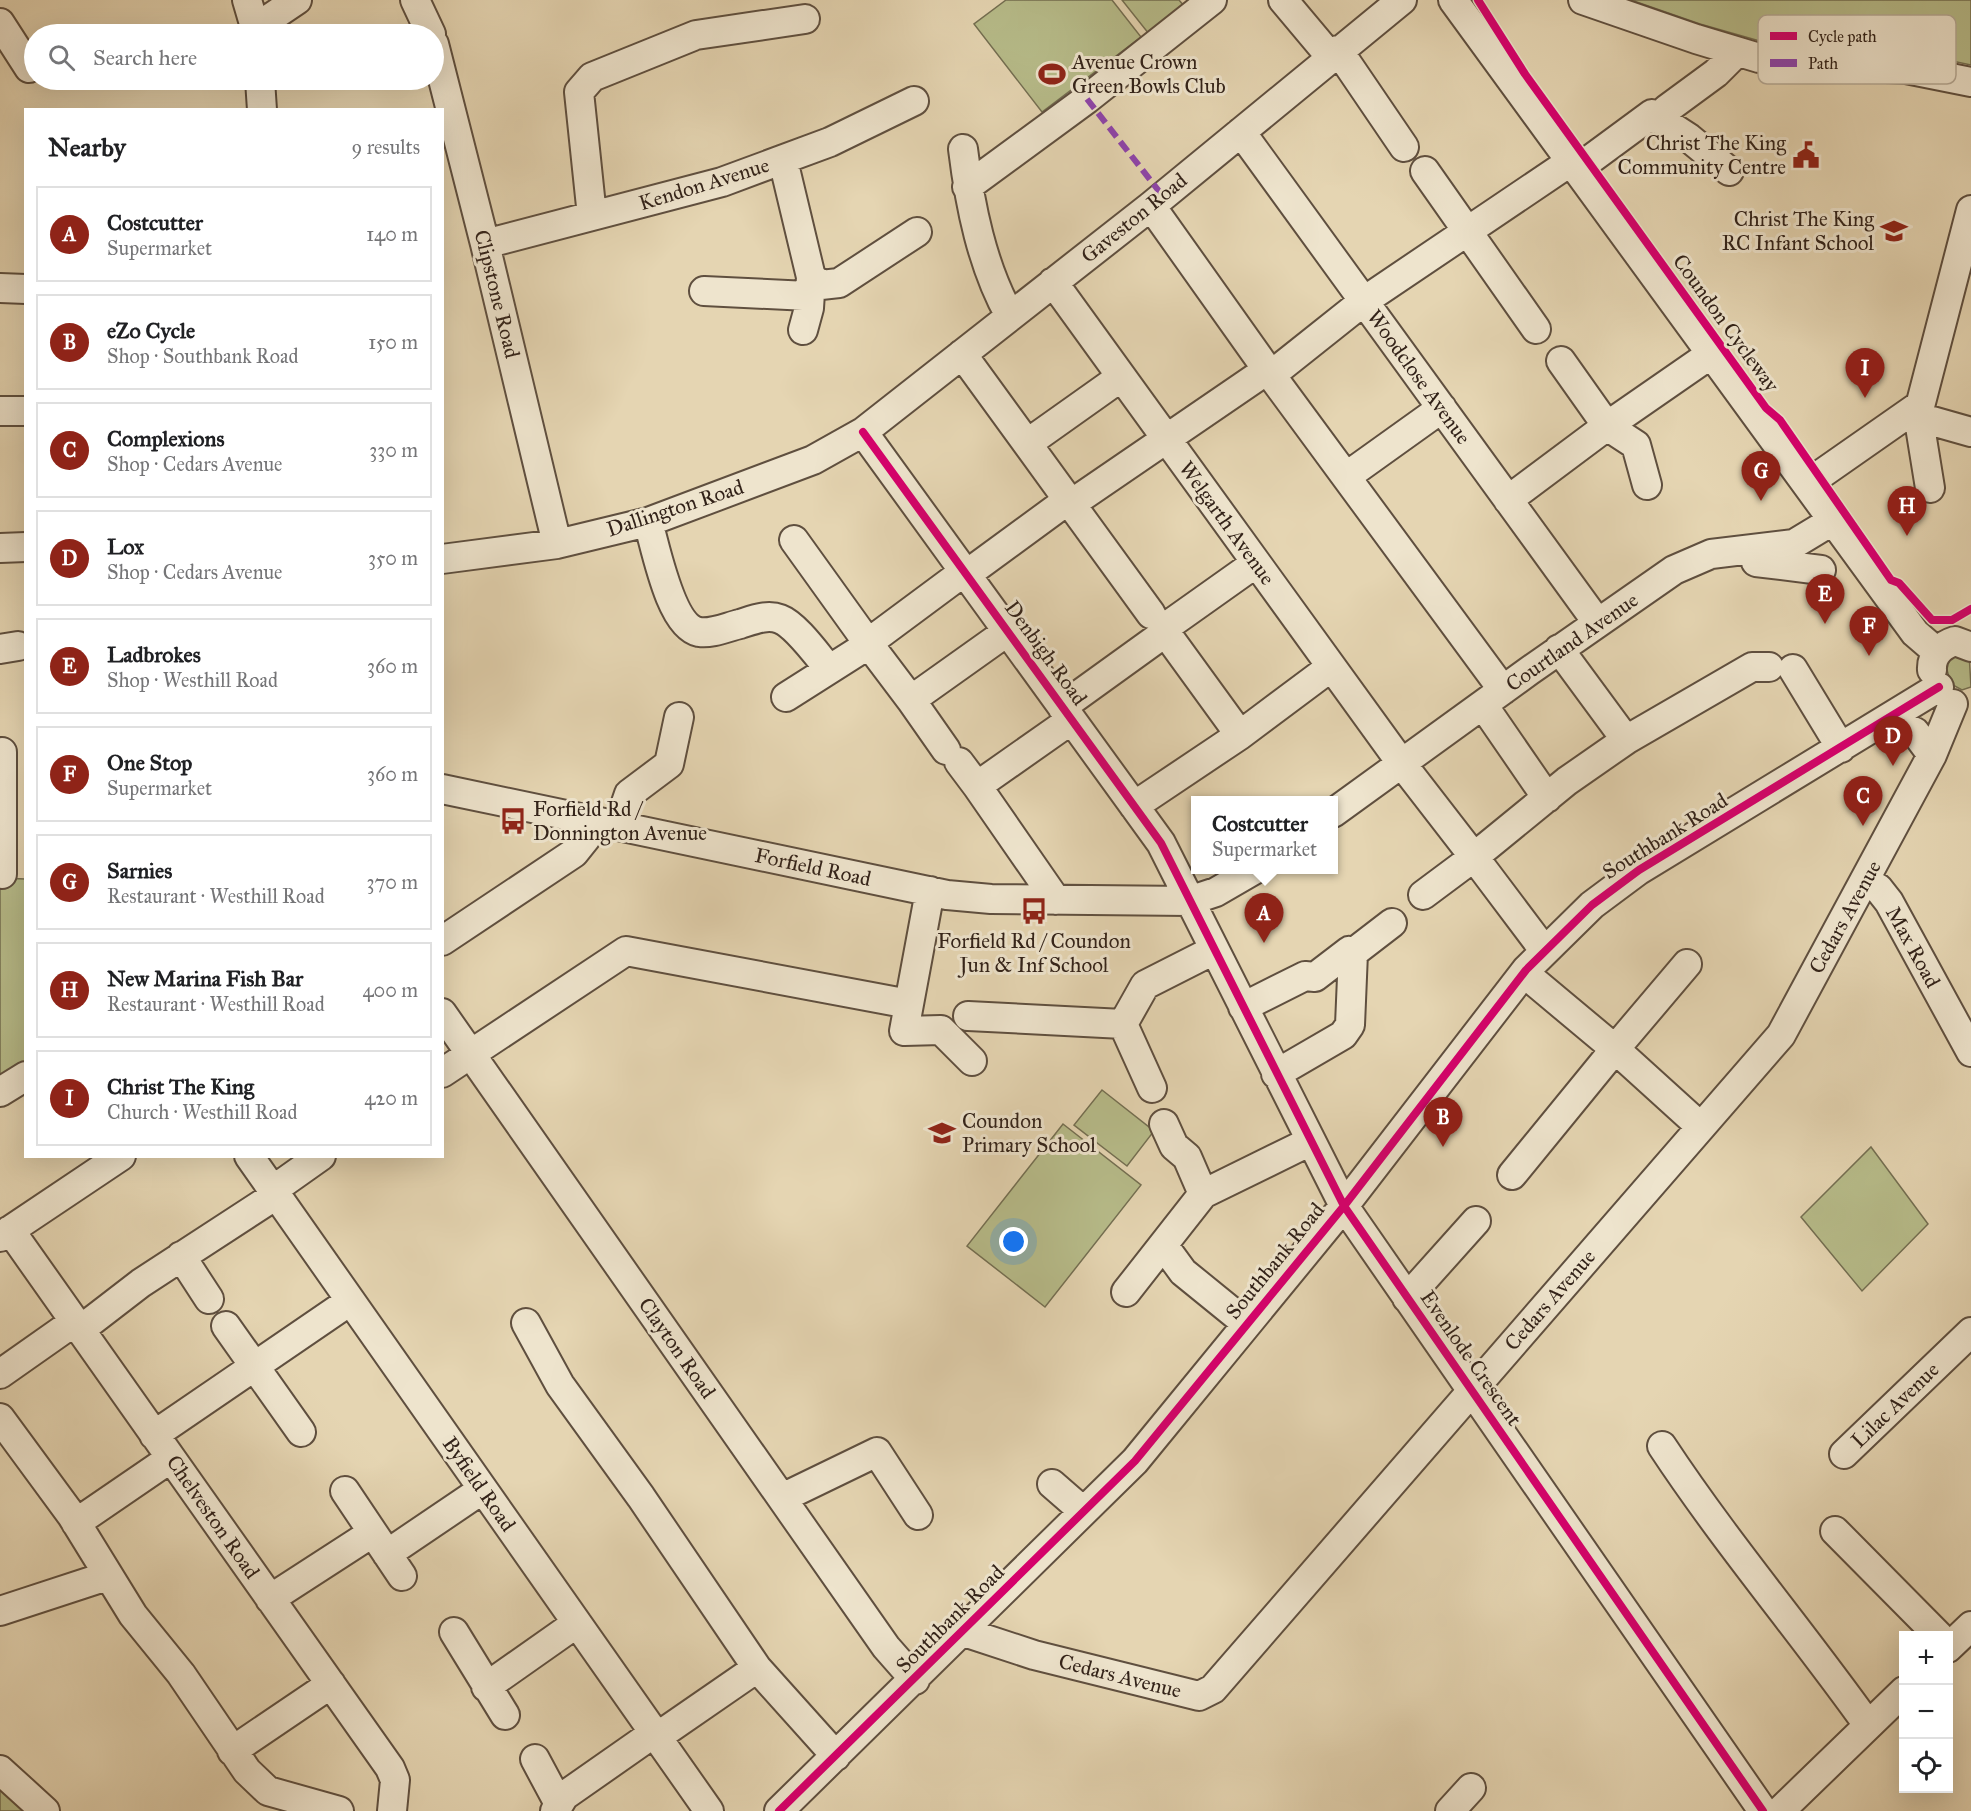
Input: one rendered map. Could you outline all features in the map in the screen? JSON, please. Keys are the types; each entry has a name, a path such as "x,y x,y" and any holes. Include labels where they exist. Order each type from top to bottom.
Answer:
{"street":[{"path":"248,0 255,24"},
{"path":"266,24 297,0"},
{"path":"415,0 426,24"},
{"path":"968,187 1087,99 1212,0"},
{"path":"1283,0 1334,53 1404,147"},
{"name":"Gaveston Road","path":"863,432 1151,206 1334,53 1402,0"},
{"path":"1583,0 1737,52 1758,57"},
{"path":"1464,4 1573,166 1832,521 1915,633 1937,652"},
{"path":"592,216 579,92 592,77 696,35 805,19"},
{"path":"0,23 24,60"},
{"path":"1667,108 1716,73 1737,52"},
{"path":"1956,78 1971,81"},
{"name":"Clipstone Road","path":"444,82 486,244 557,544"},
{"path":"261,90 262,108"},
{"name":"Kendon Avenue","path":"486,244 722,182 830,142 914,100"},
{"path":"786,697 864,646 1070,502 1269,372 1364,301 1652,114 1689,138 1730,171"},
{"name":"Woodclose Avenue","path":"1241,132 1597,622"},
{"path":"963,149 968,187 988,266 999,296 1010,316"},
{"path":"783,160 810,287 809,308 803,330"},
{"path":"1425,171 1536,329"},
{"path":"1151,206 1269,372 1347,476 1493,697 1547,798"},
{"path":"1930,488 1919,411 1971,210"},
{"path":"704,291 810,287 839,283 917,232"},
{"name":"Welgarth Avenue","path":"1053,282 1402,764 1544,950"},
{"path":"0,288 24,289"},
{"path":"962,354 1239,735"},
{"path":"1508,500 1607,426 1711,354"},
{"path":"1561,361 1607,426 1636,446 1647,485"},
{"path":"1028,443 1121,377"},
{"path":"1347,476 1442,408"},
{"path":"0,411 24,411"},
{"path":"1807,484 1919,411"},
{"path":"1919,411 1971,432"},
{"name":"Dallington Road","path":"444,559 557,544 648,522 813,460 863,432"},
{"name":"Denbigh Road","path":"863,432 1161,843 1189,901"},
{"name":"Courtland Avenue","path":"1338,809 1597,622 1692,561 1733,550 1794,544 1832,521"},
{"path":"648,522 674,607 686,625 706,632 762,618 777,618 791,626 829,669"},
{"path":"794,540 864,646 911,700 977,786 1056,900"},
{"path":"0,548 24,547"},
{"path":"1645,590 1673,582 1708,567 1739,561 1796,565 1821,570"},
{"path":"1158,623 1163,629 1256,562"},
{"path":"977,786 1067,713 1158,623"},
{"path":"911,700 1008,631"},
{"path":"1957,705 1932,664 1937,652 1955,641 1971,647"},
{"path":"1559,649 1626,740"},
{"path":"1134,806 1239,735 1331,667"},
{"path":"1423,895 1547,798 1626,740 1752,667 1781,668 1841,748"},
{"name":"Southbank Road","path":"779,1811 915,1680 961,1631 1135,1461 1344,1206 1544,950 1592,905 1639,870 1888,720 1957,705"},
{"name":"Cedars Avenue","path":"961,1631 1034,1655 1198,1696 1205,1695 1781,1035 1957,705"},
{"path":"618,826 629,794 669,765 679,717"},
{"path":"1888,720 1915,732 1932,755"},
{"path":"9,752 9,874"},
{"name":"Forfield Road","path":"444,789 930,891 991,899 1189,901"},
{"path":"444,940 574,854 586,838 590,820"},
{"path":"1189,901 1216,892 1247,874"},
{"name":"Max Road","path":"1864,882 1878,888 1889,902 1971,1052"},
{"path":"930,891 904,1031 941,1030 972,1061"},
{"name":"Evenlode Crescent","path":"1189,901 1344,1206 1763,1811"},
{"path":"1243,1007 1305,976 1315,977 1349,951 1353,953 1392,923"},
{"path":"1123,1024 1144,985 1214,950"},
{"path":"444,1072 626,951 909,1004"},
{"path":"1276,1074 1343,1035 1350,1025 1353,953"},
{"path":"1512,1175 1687,964"},
{"path":"1524,973 1615,1049 1701,1127"},
{"name":"Clayton Road","path":"444,1016 886,1647 915,1680"},
{"path":"968,1016 1123,1024"},
{"path":"1123,1024 1152,1088"},
{"path":"0,1092 24,1077"},
{"path":"1164,1124 1174,1146 1187,1156 1203,1194"},
{"path":"1125,1292 1164,1246 1170,1233 1203,1194 1311,1141"},
{"path":"5,1234 118,1158"},
{"name":"Byfield Road","path":"250,1158 709,1811"},
{"path":"0,1374 77,1326 181,1256 274,1192 318,1158"},
{"path":"1407,1298 1476,1221"},
{"name":"Chelveston Road","path":"5,1234 77,1326 390,1768 395,1780 392,1811"},
{"path":"1164,1246 1183,1272 1247,1324"},
{"path":"181,1256 209,1299"},
{"path":"154,1435 350,1301"},
{"path":"525,1323 533,1342 560,1384 642,1497 757,1668 836,1756"},
{"path":"225,1326 301,1432"},
{"name":"Lilac Avenue","path":"1845,1454 1971,1332"},
{"path":"0,1418 76,1523 133,1615 181,1674 232,1751 268,1791 339,1811"},
{"path":"1662,1446 1700,1505 1791,1625 1823,1662 1868,1725"},
{"path":"782,1498 876,1452 918,1515"},
{"path":"76,1523 171,1458"},
{"path":"1052,1484 1083,1512"},
{"path":"270,1599 387,1554 483,1489"},
{"path":"345,1491 387,1554"},
{"path":"1835,1531 1933,1631"},
{"path":"0,1611 107,1576"},
{"path":"486,1687 577,1623"},
{"path":"1953,1639 1971,1626"},
{"path":"454,1632 505,1715"},
{"path":"535,1759 557,1806 656,1735 757,1668"},
{"path":"232,1751 331,1684"},
{"path":"1780,1811 1899,1696"},
{"path":"0,1770 45,1811"},
{"path":"1450,1811 1471,1788"}],"green space":[{"name":"Avenue Crown Green Bowls Club","path":"1006,0 1112,0 1141,37 1042,112 974,24"},
{"path":"1122,0 1179,0 1184,6 1149,34"},
{"path":"1631,0 1971,0 1971,65 1956,62 1956,15 1758,15 1758,40 1700,24"},
{"path":"1969,653 1971,687 1962,690 1951,684 1945,663 1947,654"},
{"path":"0,878 24,879 24,1070 0,1085"},
{"path":"1102,1090 1154,1131 1127,1166 1074,1125"},
{"path":"1063,1124 1141,1185 1045,1307 967,1246"},
{"path":"1871,1147 1928,1224 1862,1291 1801,1217"},
{"path":"0,1785 28,1811 0,1811"}],"marked path":[{"path":"1087,99 1162,195"}],"cycle path":[{"name":"Coundon Cycleway","path":"1478,0 1525,74 1766,408 1780,420 1891,580 1899,583 1932,620 1952,620 1971,609"},
{"path":"863,432 1161,843 1344,1206 1763,1811"},
{"path":"779,1811 1135,1461 1344,1206 1526,970 1592,905 1639,870 1939,687"}],"place":[{"name":"Avenue Crown Green Bowls Club","path":"1052,74"},
{"name":"Christ The King Community Centre","path":"1806,155"},
{"name":"Christ The King RC Infant School","path":"1894,231"},
{"name":"Christ The King","path":"1865,398"},
{"name":"Sarnies","path":"1761,501"},
{"name":"New Marina Fish Bar","path":"1907,536"},
{"name":"Ladbrokes","path":"1825,624"},
{"name":"One Stop","path":"1869,656"},
{"name":"Lox","path":"1893,766"},
{"name":"Forfield Rd / Donnington Avenue","path":"513,821"},
{"name":"Complexions","path":"1863,826"},
{"name":"Forfield Rd / Coundon Jun & Inf School","path":"1034,911"},
{"name":"Costcutter","path":"1264,943"},
{"name":"Coundon Primary School","path":"942,1133"},
{"name":"eZo Cycle","path":"1443,1147"}]}
